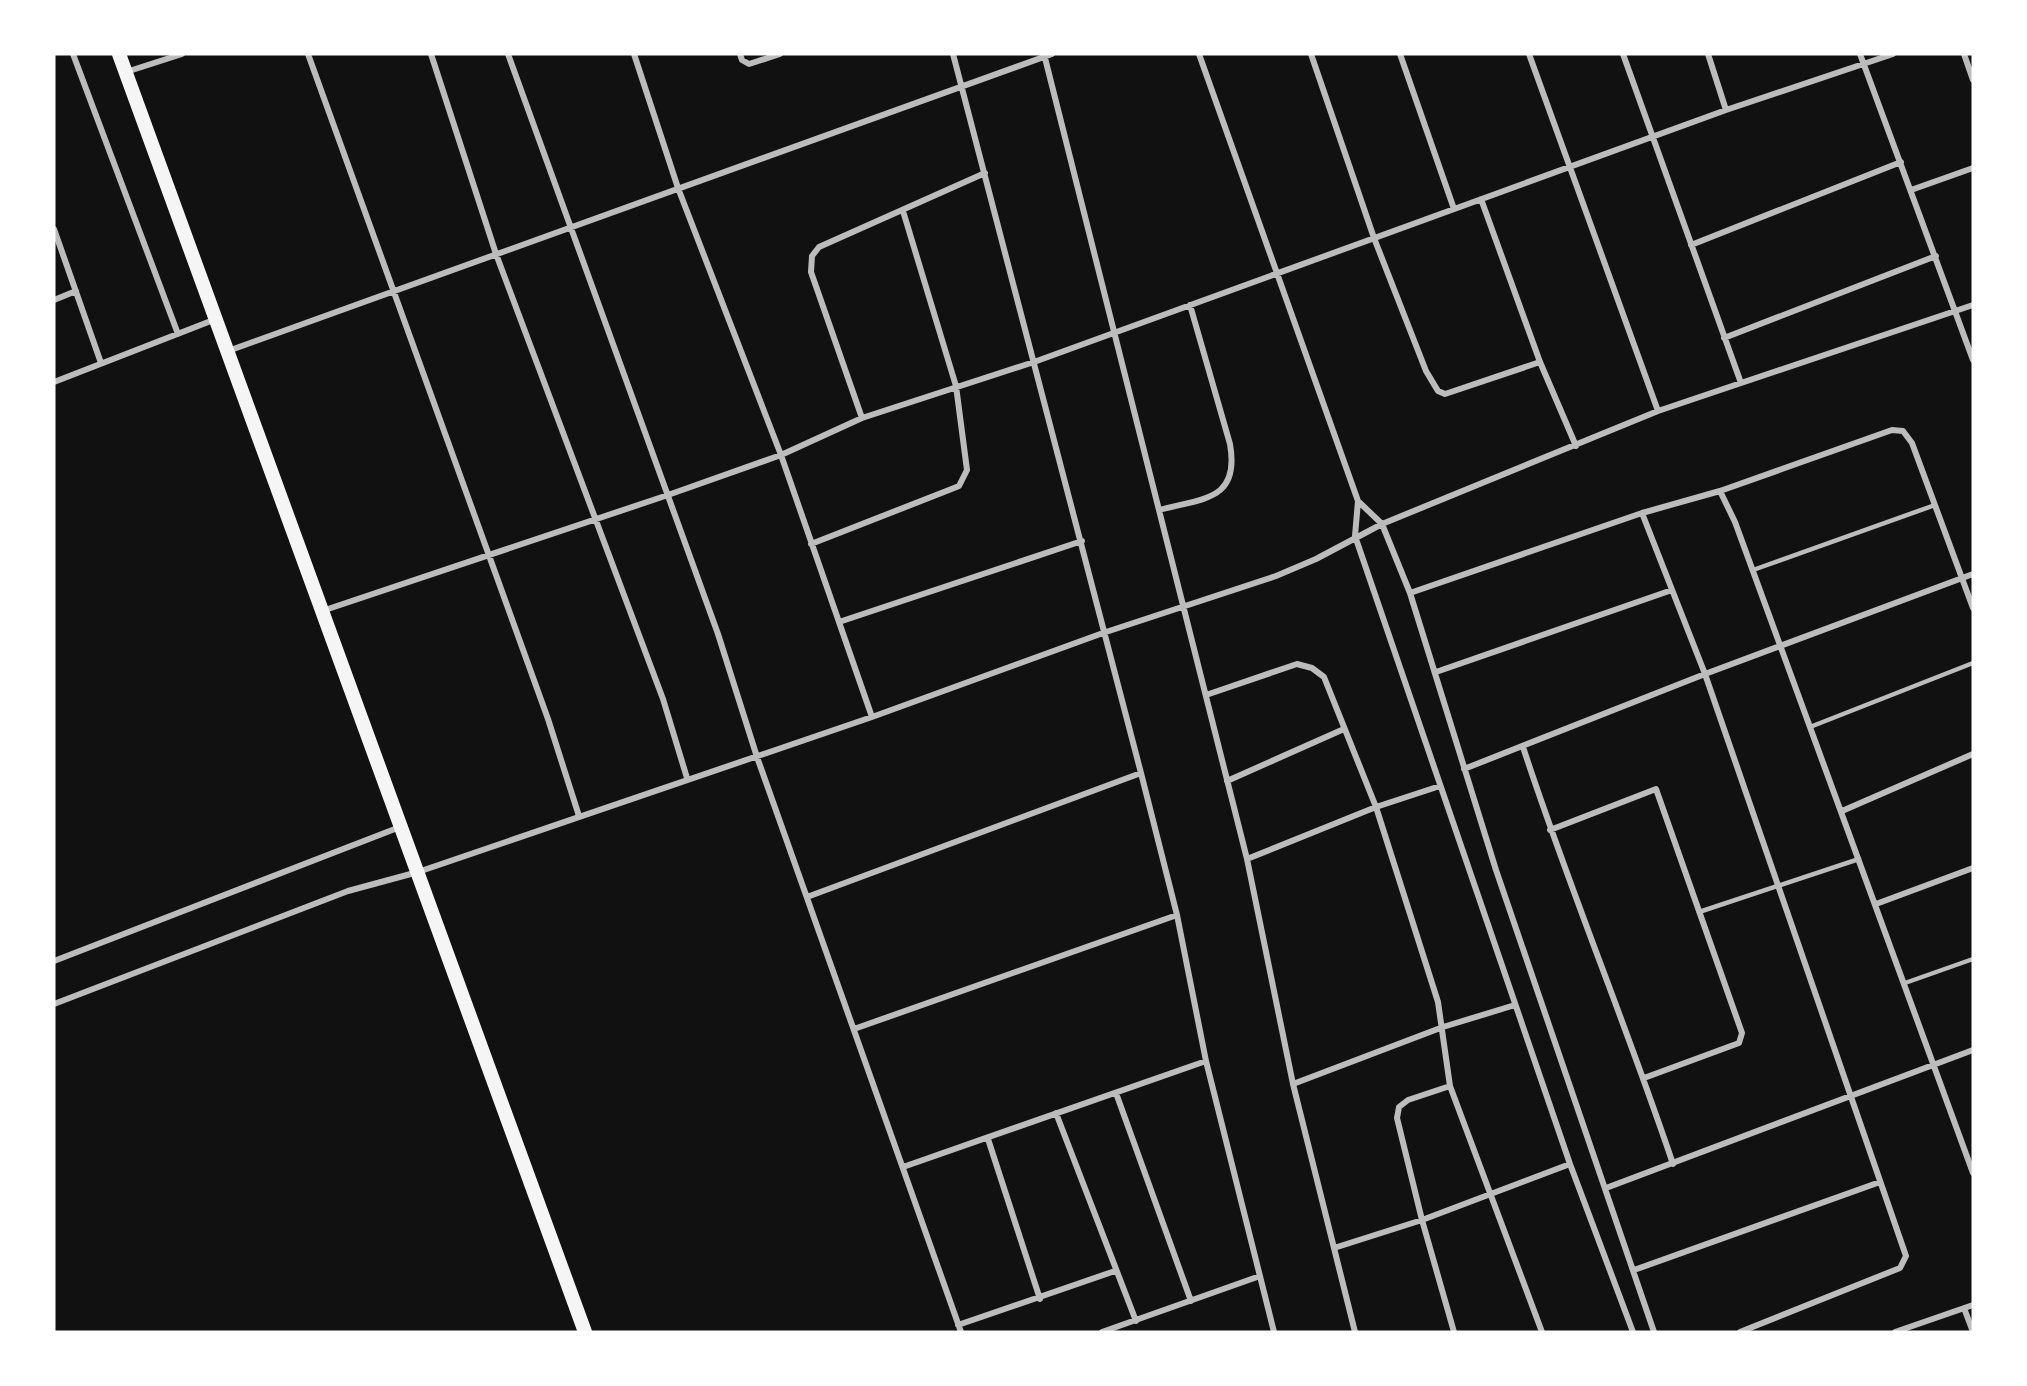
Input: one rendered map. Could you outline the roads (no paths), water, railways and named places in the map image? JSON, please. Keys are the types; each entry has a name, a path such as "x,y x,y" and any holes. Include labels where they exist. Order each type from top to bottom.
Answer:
{"main road":[{"path":"119,54 585,1332"}],"street":[{"path":"73,54 178,334"},
{"path":"126,72 182,54"},
{"path":"308,54 548,719 579,816"},
{"path":"431,54 496,254 663,699 687,778"},
{"path":"508,54 569,228 668,495 961,1332"},
{"path":"634,54 678,188 781,455 872,717"},
{"path":"740,54 742,60 752,64 780,54"},
{"path":"953,54 1082,541 1103,633 1177,915 1206,1061 1274,1332"},
{"path":"1199,54 1358,501 1355,536 1570,1164 1633,1332"},
{"path":"1311,54 1374,238 1426,371 1438,391 1445,394 1540,362"},
{"path":"1400,54 1454,209"},
{"path":"1529,54 1658,411"},
{"path":"1623,54 1741,383"},
{"path":"1708,54 1726,110"},
{"path":"1860,54 1973,360"},
{"path":"322,612 781,455 862,418 1035,362 1726,110 1893,54"},
{"path":"1964,54 1973,80"},
{"path":"228,351 1047,55 1114,333 1247,859 1293,1084 1355,1332"},
{"path":"1691,246 1901,162"},
{"path":"1911,190 1973,168"},
{"path":"862,418 811,272 810,263 819,247 985,173"},
{"path":"1481,199 1540,362 1576,446"},
{"path":"811,544 959,486 967,470 956,386 903,211"},
{"path":"54,229 101,363"},
{"path":"1724,338 1936,256"},
{"path":"54,300 76,291"},
{"path":"1160,510 1215,495 1226,486 1231,476 1233,460 1230,444 1190,305"},
{"path":"54,1004 348,891 418,872 687,778 758,757 1103,633 1297,568 1382,524 1658,411 1973,305"},
{"path":"54,382 216,319"},
{"path":"1410,593 1642,513 1720,491 1892,430 1903,431 1908,435 1973,608"},
{"path":"1720,491 1842,811 1936,1065 1973,1173"},
{"path":"1358,501 1382,524 1410,593 1464,769 1654,1332"},
{"path":"1642,513 1706,674 1906,1256 1900,1268 1740,1332"},
{"path":"839,621 1082,541"},
{"path":"1464,769 1706,674 1973,574"},
{"path":"1436,672 1672,590"},
{"path":"1206,695 1297,664 1307,666 1323,677 1376,807 1438,1002 1450,1086 1542,1332"},
{"path":"1227,781 1344,729"},
{"path":"1523,747 1550,830 1644,1078 1673,1164"},
{"path":"1842,811 1973,754"},
{"path":"807,897 1141,772"},
{"path":"1247,859 1376,807 1440,786"},
{"path":"1550,830 1656,789 1742,1038 1739,1043 1644,1078"},
{"path":"54,962 402,827"},
{"path":"1876,904 1973,868"},
{"path":"854,1029 1177,915"},
{"path":"1293,1084 1443,1027 1515,1005"},
{"path":"1605,1188 1973,1050"},
{"path":"903,1167 1206,1061"},
{"path":"1450,1086 1408,1100 1399,1107 1397,1118 1422,1220 1454,1332"},
{"path":"1116,1093 1191,1301"},
{"path":"1056,1113 1136,1321"},
{"path":"988,1139 1040,1299"},
{"path":"1334,1248 1422,1220 1570,1164"},
{"path":"1634,1270 1880,1182"},
{"path":"958,1324 1040,1299 1115,1271"},
{"path":"1102,1332 1260,1276"},
{"path":"1895,1332 1973,1305"},
{"path":"1964,1308 1973,1332"}],"lane":[{"path":"1752,570 1935,505"},
{"path":"1810,726 1973,663"},
{"path":"1699,912 1859,859"},
{"path":"1905,983 1973,959"}]}
